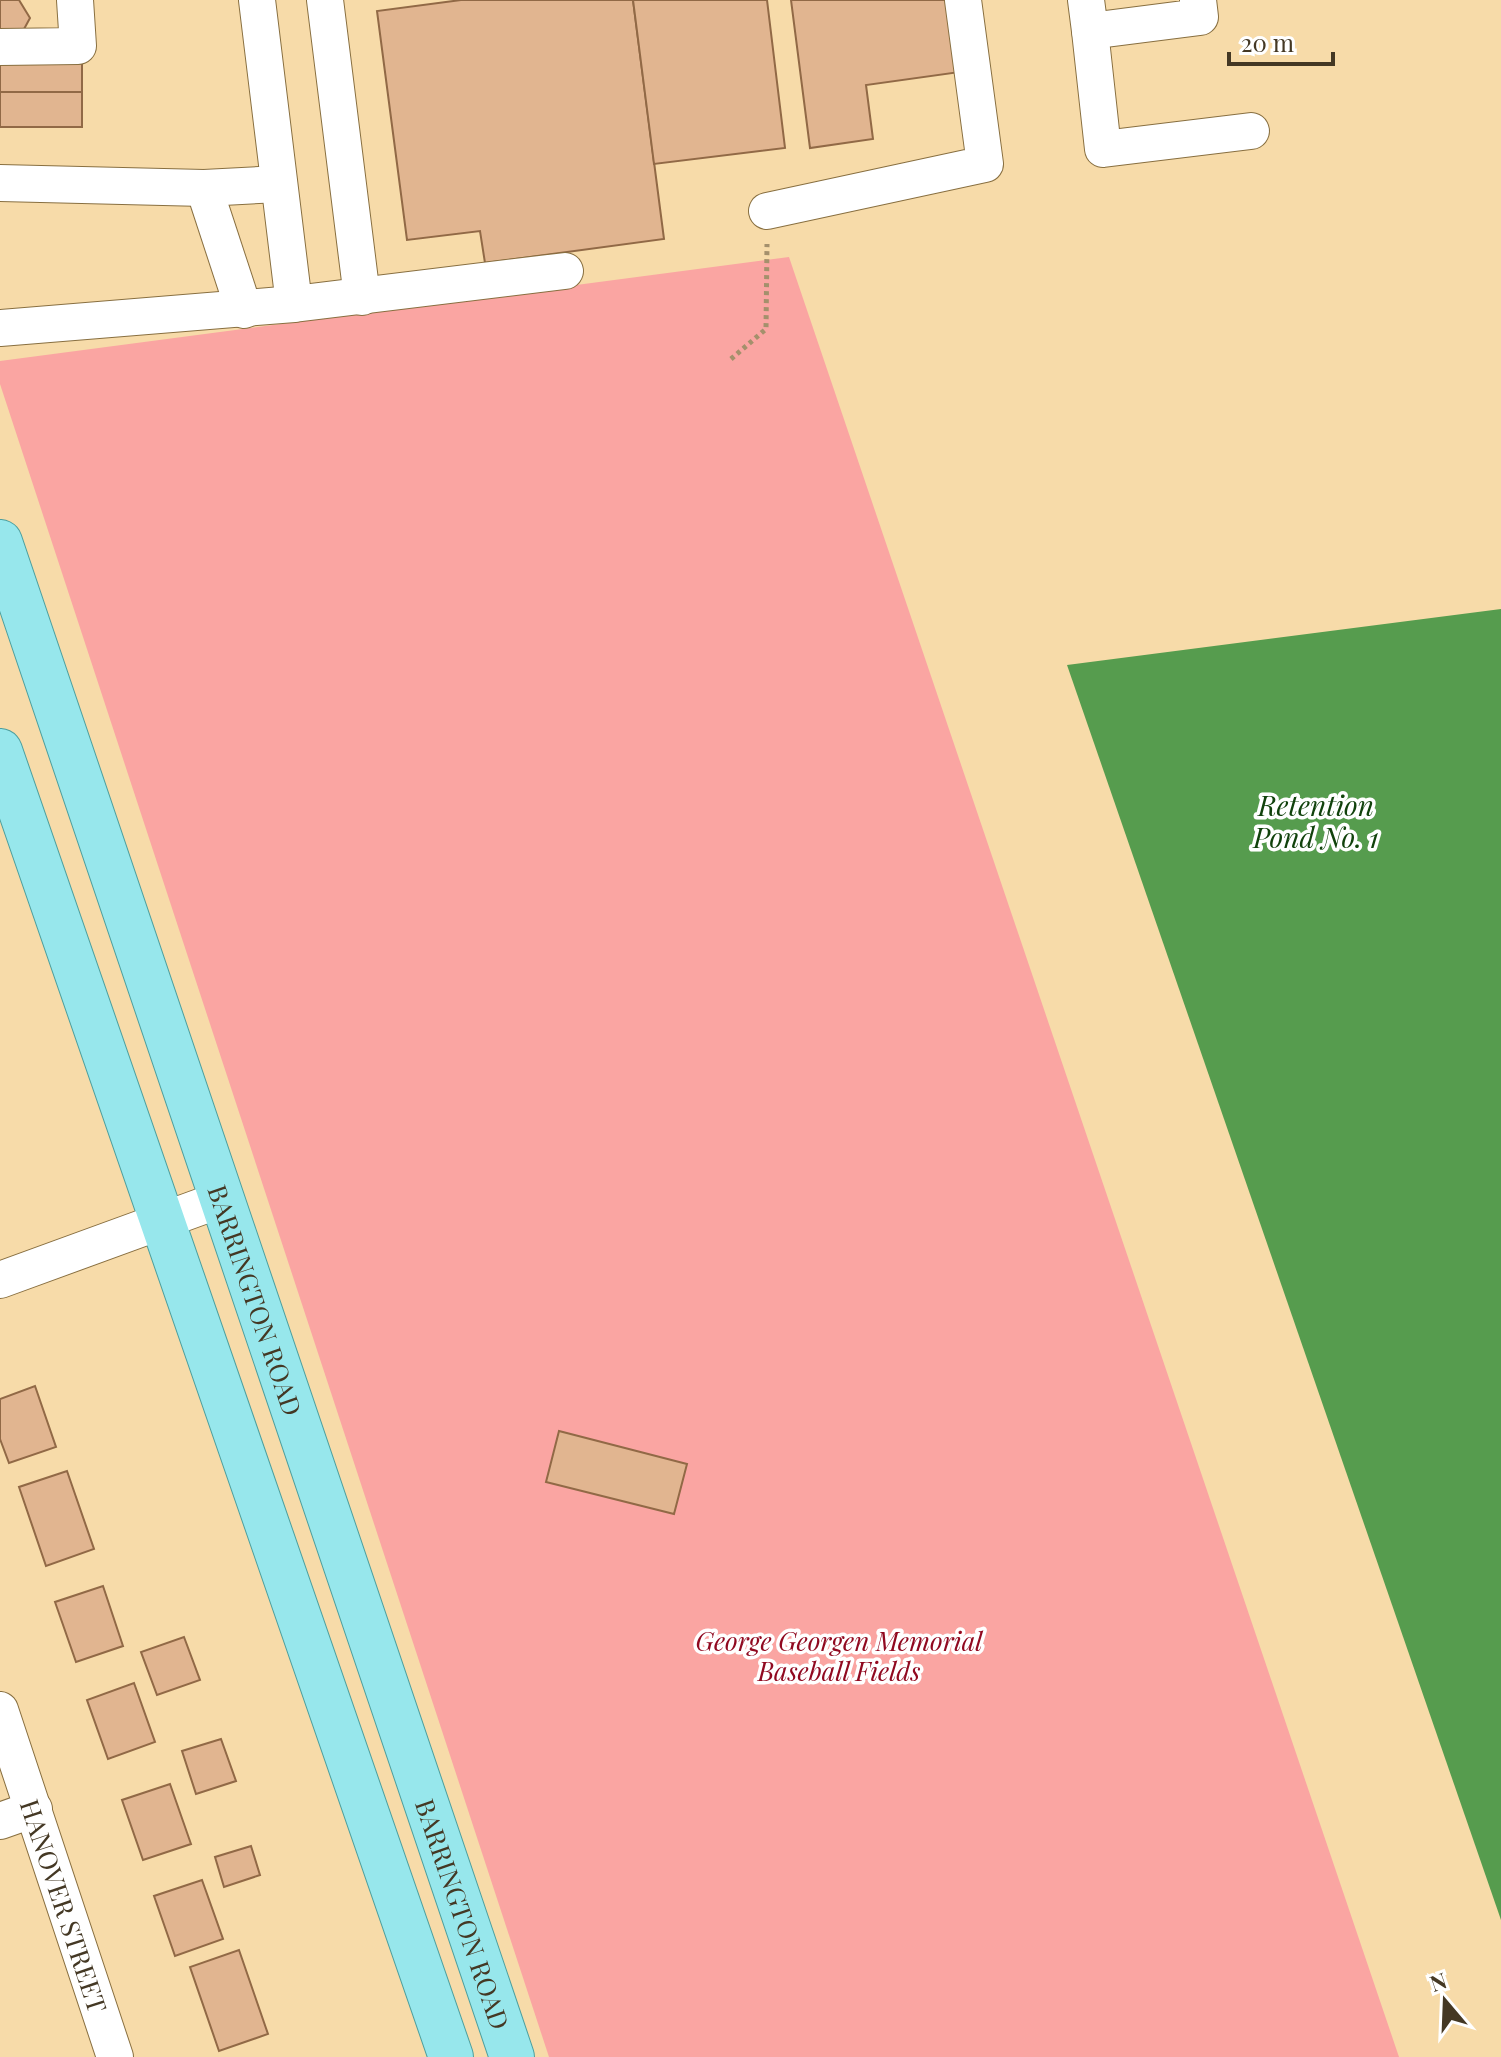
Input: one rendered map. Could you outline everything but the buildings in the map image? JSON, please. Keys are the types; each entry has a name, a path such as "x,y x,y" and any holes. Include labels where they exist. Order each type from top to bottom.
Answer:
{"main road":[{"name":"BARRINGTON ROAD","path":"0,542 512,2057"},
{"path":"0,751 451,2057"}],"street":[{"path":"0,47 78,46 75,0"},
{"path":"257,0 294,304"},
{"path":"325,0 362,297"},
{"path":"767,211 985,164 963,0"},
{"path":"1198,0 1200,17 1088,16 1103,149 1251,131"},
{"path":"0,183 204,188 279,184"},
{"path":"204,188 244,310"},
{"path":"0,328 244,310 565,271"},
{"path":"0,1280 222,1199"},
{"name":"HANOVER STREET","path":"0,1710 115,2057"},
{"path":"0,1821 34,1809"}],"path":[{"path":"731,359 766,329 767,211"}],"green space":[{"name":"George Georgen Memorial Baseball Fields","path":"789,257 1399,2057 549,2057 0,384 0,361"}],"water":[{"name":"Retention Pond No. 1","path":"1501,609 1501,1920 1067,665"}]}
